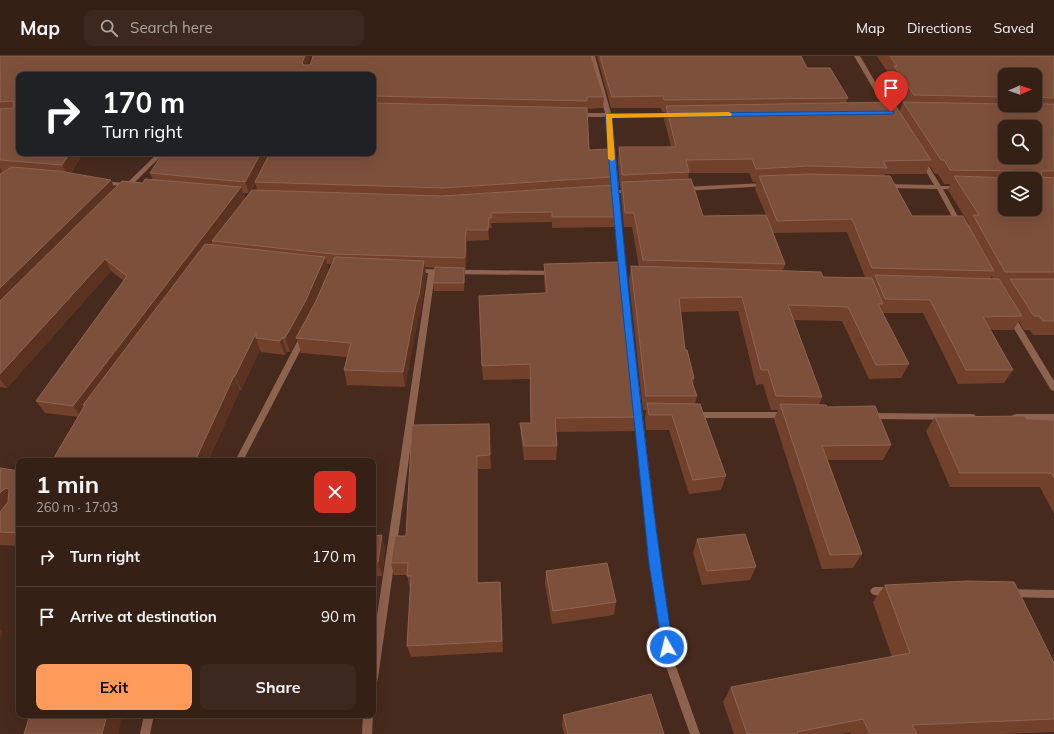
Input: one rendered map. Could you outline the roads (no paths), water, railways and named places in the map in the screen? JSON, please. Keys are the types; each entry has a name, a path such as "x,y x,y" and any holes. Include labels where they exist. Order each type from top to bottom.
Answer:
{"street":[{"path":"592,56 609,116 614,192 623,275 643,414 655,564 669,661 695,734"},
{"path":"857,56 891,112 897,116"},
{"path":"883,113 891,112"},
{"path":"569,115 680,115"},
{"path":"117,196 158,156"},
{"path":"919,156 965,235"},
{"path":"97,182 136,186"},
{"path":"678,189 773,185"},
{"path":"876,186 969,188"},
{"path":"599,193 638,191"},
{"path":"410,271 559,273"},
{"path":"376,657 432,272"},
{"path":"1006,309 1054,388"},
{"path":"241,458 308,329"},
{"path":"687,414 798,415"},
{"path":"862,416 982,417"},
{"path":"1006,417 1054,417"},
{"path":"875,591 899,591"},
{"path":"1000,593 1054,594"},
{"path":"145,734 148,718"},
{"path":"367,734 368,718"}]}
